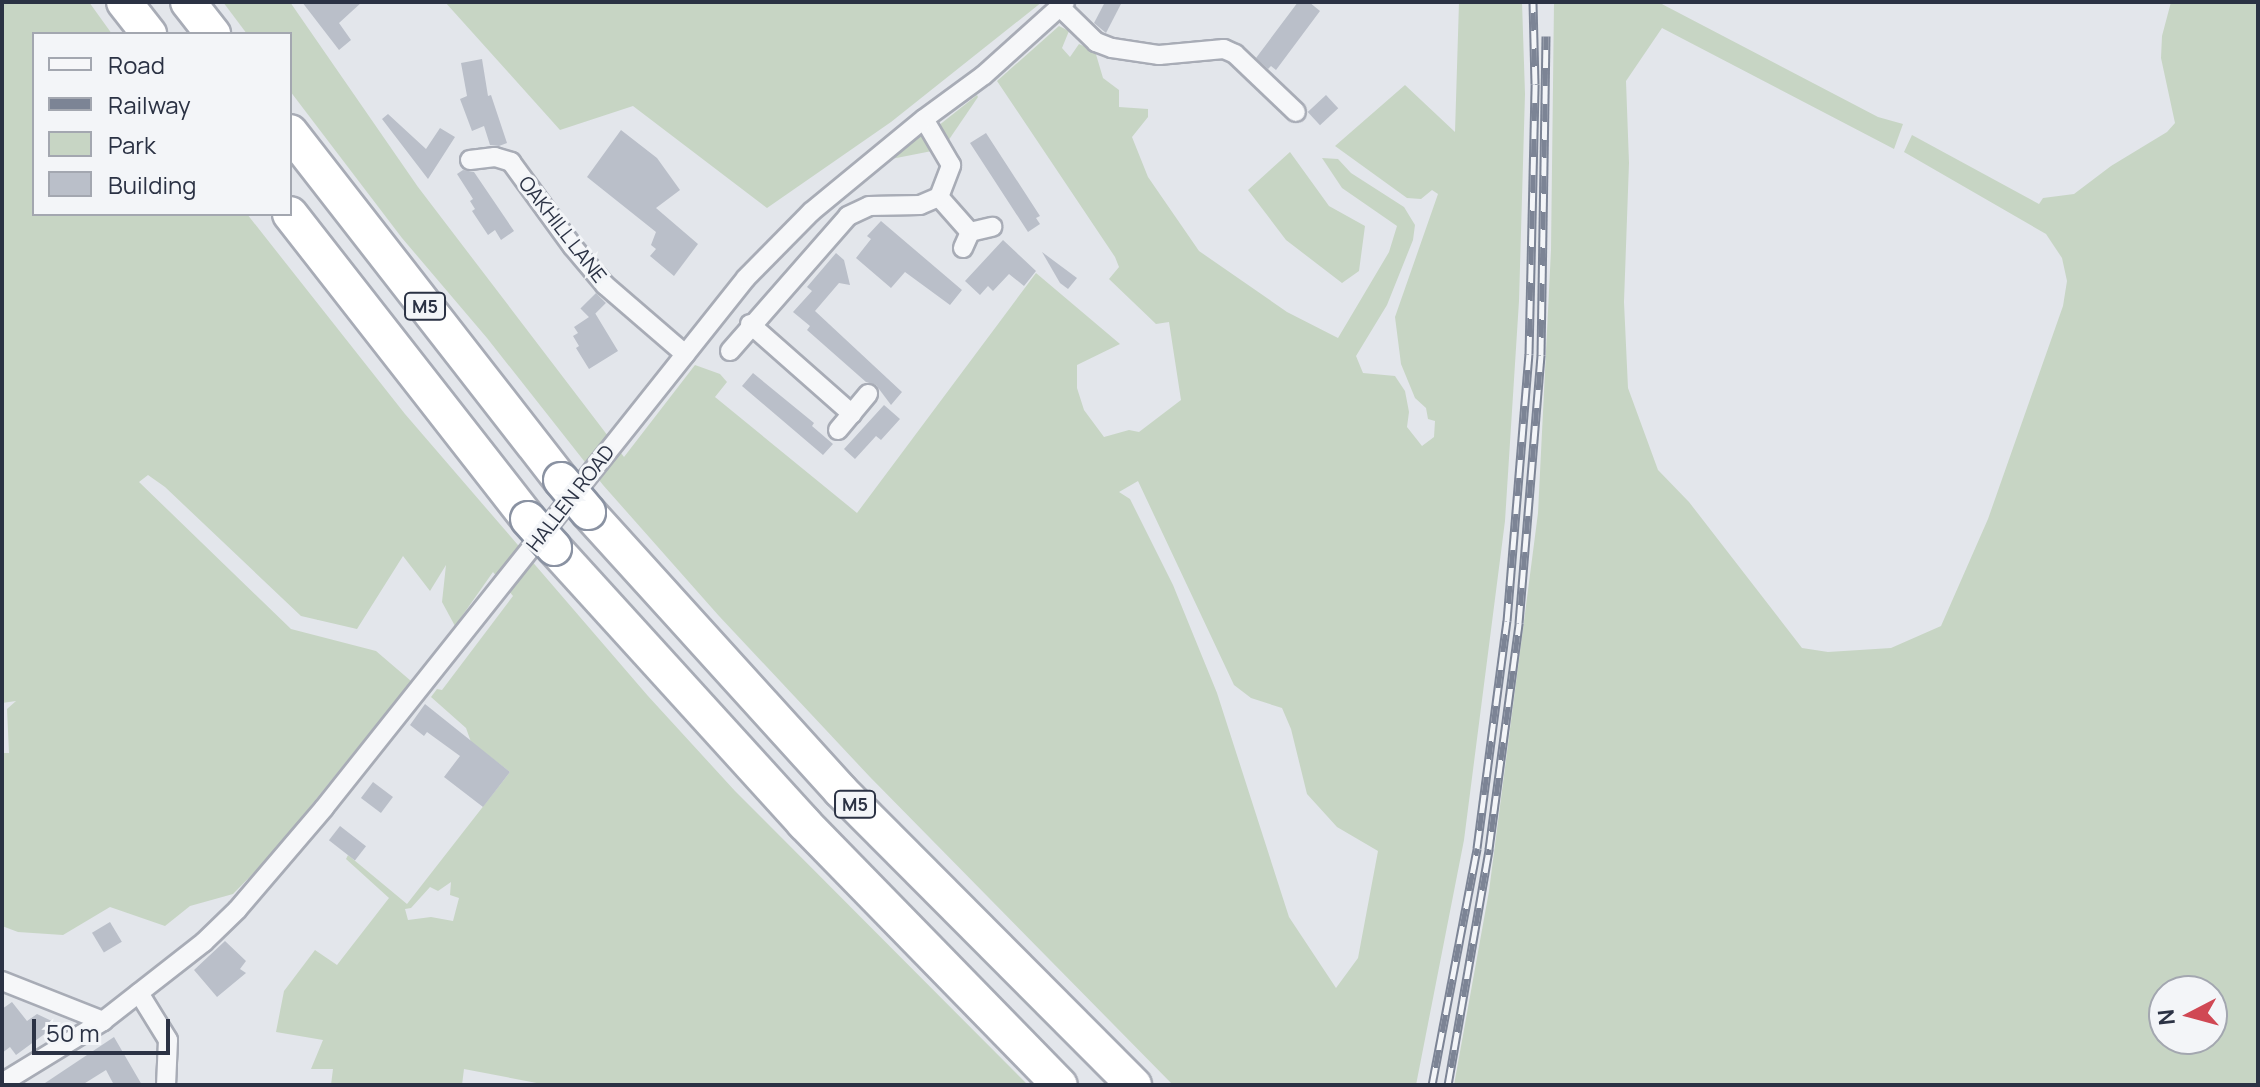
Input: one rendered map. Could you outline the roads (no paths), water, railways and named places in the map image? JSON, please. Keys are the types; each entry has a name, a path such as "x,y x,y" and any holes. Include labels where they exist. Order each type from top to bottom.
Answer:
{"highway":[{"path":"124,2 147,32"},
{"path":"188,2 211,32"},
{"name":"M5","path":"292,135 588,512 841,791 1134,1085"},
{"name":"M5","path":"292,216 528,519 804,823 1060,1085"}],"street":[{"path":"1063,5 1096,42 1112,48 1159,55 1213,47 1235,54 1296,112"},
{"name":"HALLEN ROAD","path":"2,1083 103,1021 204,942 269,876 685,354 775,247 811,212 924,119 984,75 1063,5"},
{"path":"730,351 750,324 848,216 869,206 920,205 939,197 951,165 924,119"},
{"name":"OAKHILL LANE","path":"470,160 495,157 511,162 605,285 685,354"},
{"path":"939,197 967,240 992,227"},
{"path":"750,324 852,414"},
{"path":"838,430 868,394"},
{"path":"2,981 103,1021"},
{"path":"139,993 168,1040 166,1085"}],"railway":[{"path":"1432,1085 1477,848 1507,621 1529,354 1535,84 1533,2"},
{"path":"1448,1085 1489,849 1519,623 1541,355 1546,36"}]}
